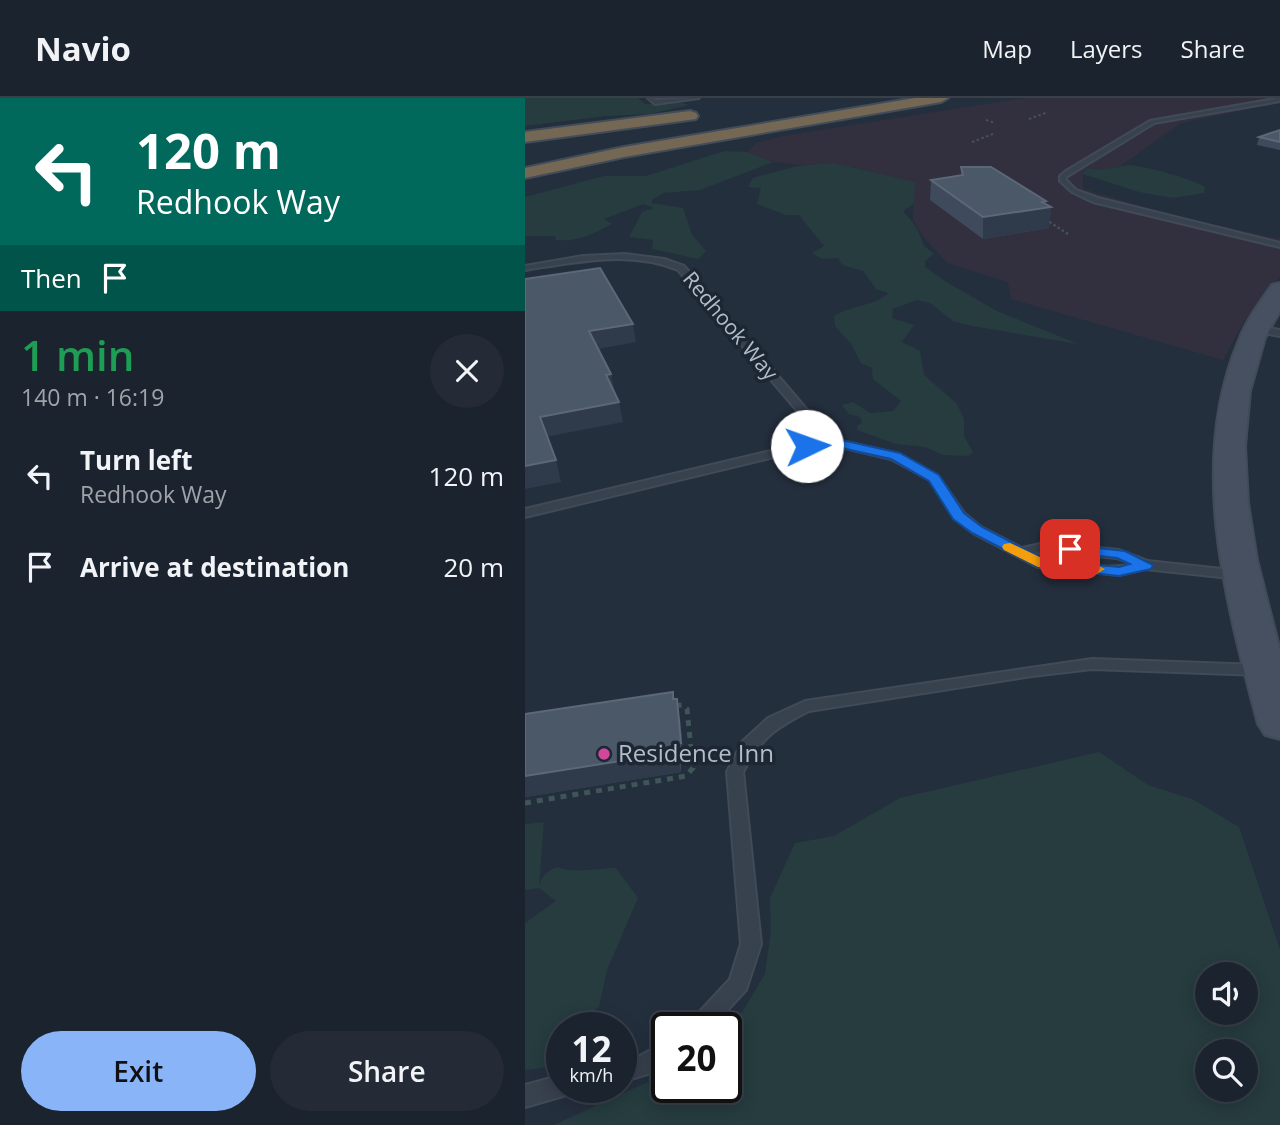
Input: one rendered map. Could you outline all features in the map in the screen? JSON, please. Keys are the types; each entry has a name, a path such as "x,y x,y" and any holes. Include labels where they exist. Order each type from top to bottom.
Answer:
{"highway":[{"path":"764,111 854,98"},
{"path":"525,162 940,98"},
{"path":"525,173 624,152 940,98"},
{"path":"525,137 702,118 525,148"}],"street":[{"path":"1280,290 1267,331 1245,349 1235,387 1231,433 1232,499 1242,575 1280,724"}],"lane":[{"path":"651,98 655,102 696,98"},
{"path":"1280,99 1151,122 1063,176 1063,181 1074,191 1096,200 1280,245"},
{"name":"Redhook Way","path":"525,268 622,257 659,259 681,268 828,441"},
{"path":"525,513 828,441 895,456 934,478 958,516 977,530 1043,564 1119,571 1145,565 1242,575"},
{"path":"713,1012 739,984 751,944 735,772 749,745 774,722 805,706 1091,664 1265,671"},
{"path":"525,1096 546,1090"}],"path":[{"path":"1029,120 1048,112"},
{"path":"986,120 995,123"},
{"path":"972,142 993,134"},
{"path":"1041,216 1068,234"},
{"path":"525,803 687,776 693,768 687,709 682,705 669,706"}],"shaded area":[{"path":"1025,98 1280,98 1280,103 1181,123 1119,167 1100,170 1087,168 1083,174 1083,189 1167,214 1280,239 1280,277 1241,327 1223,360 1011,299 1008,282 947,263 922,235 913,220 914,182 834,163 811,166 773,162 747,152 756,143 783,136"}],"green space":[{"path":"525,98 638,98 645,104 689,105 649,114 606,116 525,126"},
{"path":"724,151 747,152 773,162 700,190 664,193 652,200 652,203 683,208 692,235 706,251 698,259 652,249 653,240 629,237 642,212 654,208 643,204 604,219 612,224 579,238 556,240 555,236 525,236 525,197 604,176 646,176"},
{"path":"834,163 915,182 914,204 903,211 916,227 924,246 934,254 925,261 925,267 997,311 1078,344 953,321 930,303 917,300 893,309 892,318 914,325 902,342 920,351 924,375 957,404 964,419 964,436 973,452 969,456 943,455 925,447 896,444 857,430 857,426 862,423 860,417 849,414 842,405 853,402 870,413 893,411 901,401 873,379 872,368 861,363 851,344 835,326 834,316 877,300 888,293 876,289 863,271 842,265 838,258 822,259 812,253 824,246 799,215 786,215 757,204 761,188 748,187 753,178 797,166"},
{"path":"1130,165 1189,180 1205,187 1204,193 1173,198 1139,192 1083,174 1087,168 1100,170"},
{"path":"1099,752 1148,785 1192,799 1239,827 1280,950 1280,1125 554,1125 602,1103 637,1103 637,1087 651,1080 651,1103 742,1103 742,1012 765,974 771,930 770,898 795,843 834,836 900,798"},
{"path":"544,822 539,886 545,874 558,867 577,870 616,868 638,898 607,970 599,1007 592,1012 546,1012 546,1068 525,1070 525,923 556,901 539,888 525,890 525,824"}],"building":[{"path":"1280,130 1280,142 1259,137"},
{"path":"961,167 991,167 1046,201 1042,202 1051,207 983,217 931,180 963,175"},
{"path":"600,268 633,324 589,331 611,374 606,375 619,402 540,417 556,460 525,466 525,279"},
{"name":"Residence Inn","path":"673,692 673,699 677,699 681,743 677,743 678,752 525,776 525,714"}],"slow traffic":[{"path":"1010,547 1043,564 1097,569"}],"place":[{"name":"Residence Inn","path":"604,754"}],"route":[{"path":"807,446 828,441 895,456 934,478 958,516 977,530 1043,564 1119,571 1145,565 1119,554 1070,549"}]}
